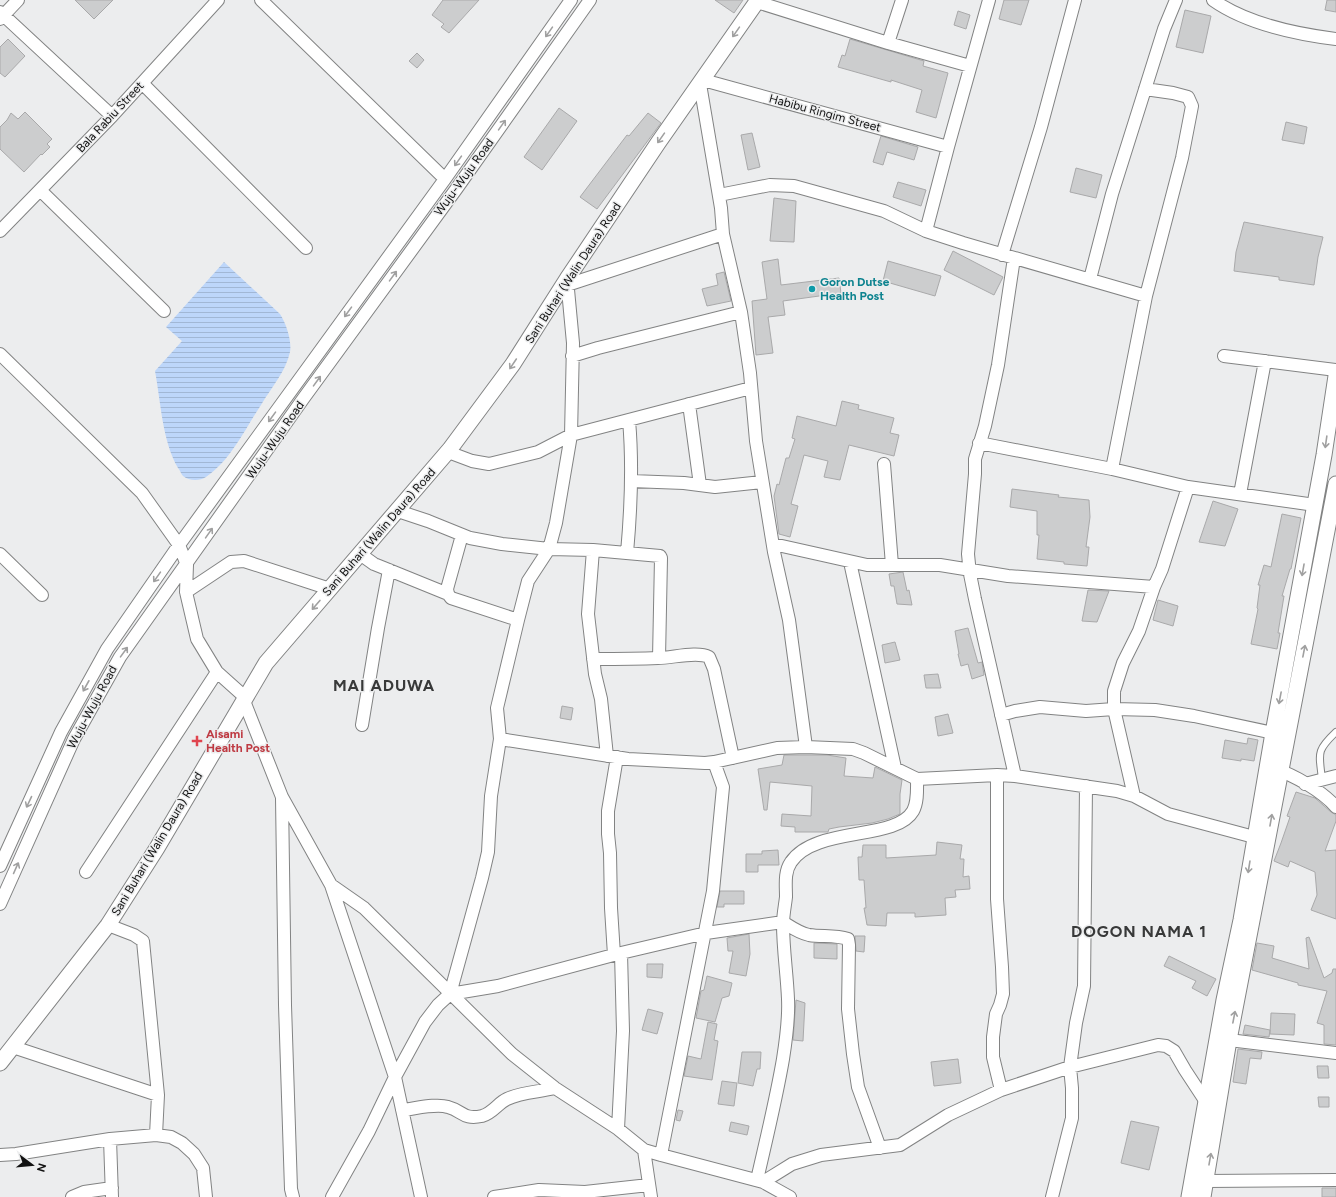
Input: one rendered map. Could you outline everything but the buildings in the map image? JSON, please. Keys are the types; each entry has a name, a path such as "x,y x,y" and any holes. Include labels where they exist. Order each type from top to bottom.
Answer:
{"street":[{"path":"18,0 1,15 112,116"},
{"name":"Bala Rabiu Street","path":"0,232 112,116 218,0"},
{"path":"260,0 445,179"},
{"name":"Wuju-Wuju Road","path":"0,866 61,732 103,656 179,545 445,179 571,0"},
{"name":"Wuju-Wuju Road","path":"0,904 74,739 120,657 187,565 303,399 457,188 590,0"},
{"path":"888,43 902,0"},
{"path":"926,231 989,0"},
{"path":"1002,255 1042,127 1075,0"},
{"path":"1090,279 1112,194 1164,28 1176,0"},
{"path":"1213,0 1261,24 1309,36 1336,39"},
{"path":"758,1 888,43 970,66"},
{"name":"Sani Buhari (Walin Daura) Road","path":"0,1063 108,925 156,848 266,663 448,452 513,364 658,142 758,1"},
{"path":"701,82 724,234 741,312 762,482 789,620 806,747"},
{"name":"Habibu Ringim Street","path":"701,82 948,146"},
{"path":"142,83 306,248"},
{"path":"1112,469 1146,296 1182,158 1192,106 1188,98 1173,93 1145,90"},
{"path":"719,195 770,185 794,186 884,211 926,231 963,244 1146,296"},
{"path":"40,190 164,311"},
{"path":"450,994 488,852 491,796 500,739 498,708 528,581 549,549 556,523 571,435 573,343 567,282 724,234"},
{"path":"1014,258 998,365 985,426 975,459 968,554 975,599 1015,776"},
{"path":"572,356 741,312"},
{"path":"0,354 142,493 179,545 187,565 186,592 197,639 217,672 245,699 282,797 331,885 395,1077 421,1197"},
{"path":"1224,356 1336,370"},
{"path":"1240,494 1265,361"},
{"path":"1203,1197 1196,1187 1206,1102 1224,1000 1241,920 1254,837 1274,768 1273,733 1324,455 1336,376"},
{"path":"448,452 472,461 489,464 538,452 571,435 751,388"},
{"path":"690,404 700,485"},
{"path":"627,553 630,521 631,481 629,420"},
{"path":"979,443 1112,469 1188,487 1315,505"},
{"path":"884,464 892,565"},
{"path":"631,481 715,487 762,482"},
{"path":"1196,1187 1229,1040 1274,768 1336,484"},
{"path":"1134,796 1114,709 1114,691 1123,663 1139,631 1154,587 1162,569 1188,487"},
{"path":"398,511 470,538 502,544 549,549 593,550 655,555 661,558 659,658"},
{"path":"448,594 462,535"},
{"path":"773,544 867,565 940,565 1008,576 1154,587"},
{"path":"593,550 588,614 593,659 612,756 608,811 610,908 617,954 623,1031 618,1129"},
{"path":"0,554 42,595"},
{"path":"360,554 374,564 448,594 450,598 518,620"},
{"path":"186,592 231,562 244,561 330,589"},
{"path":"850,562 895,768"},
{"path":"362,725 389,570"},
{"path":"593,659 659,658 698,655 705,655 709,657 714,669 733,758"},
{"path":"86,872 217,672"},
{"path":"1001,714 1040,707 1086,711 1114,709 1155,710 1194,716 1273,733"},
{"path":"500,739 628,759 714,762 777,748 806,747 852,749 864,753 917,779 997,775 1015,776 1117,791 1134,796 1168,814 1254,837"},
{"path":"661,1156 706,934 713,891 723,787 714,762"},
{"path":"1274,768 1305,784 1330,800 1336,807"},
{"path":"997,775 997,899 1003,994 996,1014 993,1038 993,1057 1001,1090"},
{"path":"1305,784 1336,776"},
{"path":"760,1181 785,1041 788,1000 783,922 786,898 786,874 791,862 800,853 813,845 834,838 893,826 907,820 914,810 917,798 917,779"},
{"path":"1052,1197 1072,1118 1070,1067 1076,1023 1084,986 1086,786"},
{"path":"282,797 285,1004 291,1189 293,1197"},
{"path":"331,885 364,908 512,1054 555,1088 618,1129 644,1150 661,1156 760,1181 790,1197"},
{"path":"332,1197 369,1131 395,1077 425,1022 438,1004 450,994 498,986 617,954 706,934 783,922 795,930 808,934 840,936 848,939 848,1009 858,1087 880,1148"},
{"path":"108,925 134,935 143,941 158,1095 156,1135"},
{"path":"1229,1040 1336,1053"},
{"path":"760,1181 792,1164 821,1155 900,1145 948,1115 1001,1090 1070,1067 1158,1045 1166,1046 1174,1051 1206,1102"},
{"path":"13,1047 158,1095"},
{"path":"402,1110 432,1106 447,1106 467,1117 483,1116 493,1111 505,1100 516,1095 555,1088"},
{"path":"0,1155 16,1154 110,1138 156,1135 171,1137 182,1143 194,1154 203,1168 206,1197"},
{"path":"72,1197 84,1192 112,1192 110,1138"},
{"path":"644,1150 651,1197"},
{"path":"1196,1187 1336,1180"},
{"path":"494,1197 540,1190 585,1192 648,1185"}],"lane":[{"path":"1322,780 1320,750 1336,732"}],"water":[{"path":"224,262 280,314 288,332 290,352 282,373 230,453 215,470 206,477 191,480 182,475 168,446 155,371 182,341 166,327"}],"place":[{"name":"Goron Dutse Health Post","path":"812,289"},
{"name":"Aisami Health Post","path":"197,741"}],"district":[{"name":"MAI ADUWA","path":"384,685"},
{"name":"DOGON NAMA 1","path":"1139,931"}]}
